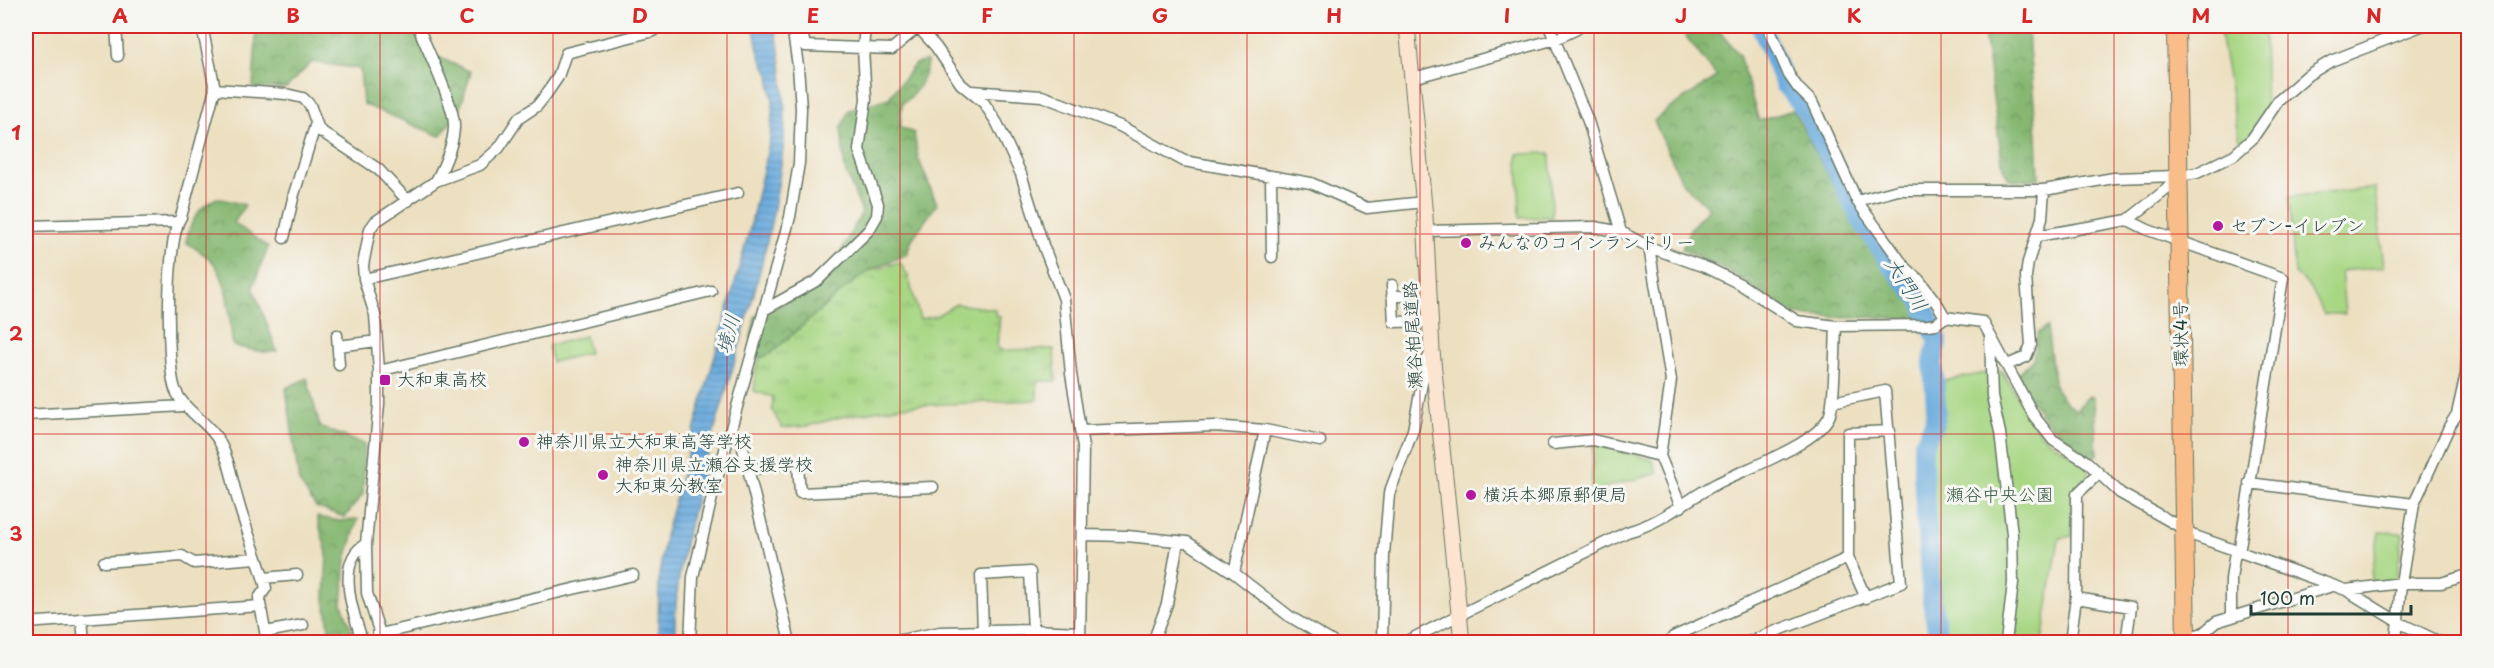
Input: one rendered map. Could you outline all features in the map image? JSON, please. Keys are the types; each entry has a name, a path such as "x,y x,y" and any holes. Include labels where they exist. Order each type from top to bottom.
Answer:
{"main road":[{"name":"瀬谷柏尾道路","path":"1407,26 1424,202 1431,351 1462,642"},
{"name":"環状4号","path":"2176,26 2186,640"}],"street":[{"path":"116,26 118,56"},
{"path":"202,26 215,89 178,222 168,315 175,387 183,405 214,433 220,442 234,478 237,500 266,588 259,598 266,637 303,626"},
{"path":"418,26 452,110 454,127 443,169 436,181"},
{"path":"633,575 382,638 368,593 366,544 379,371 375,315 364,279 363,265 370,229 380,217 436,181 480,165 499,148 519,118 537,106 545,96 558,77 566,53 654,31 652,26"},
{"path":"690,642 693,577 790,217 799,163 801,108 792,26"},
{"path":"801,26 805,46 863,49 892,49 918,26 936,47 961,84 984,103 997,123 1021,174 1043,245 1062,291 1084,472 1080,637 1033,630 940,632 891,642"},
{"path":"764,310 818,280 870,230 877,216 878,204 859,150 866,99 863,49 865,26"},
{"path":"1549,26 1588,121 1621,232"},
{"path":"1413,78 1556,39 1577,29 1578,26"},
{"path":"1768,26 1789,75 1812,102 1857,201 1904,266 1919,279 1938,305 1937,322"},
{"path":"1857,201 1898,190 2044,190 2114,178 2178,176 2197,173 2234,155 2252,139 2278,101 2308,75 2331,61 2421,26"},
{"path":"215,89 286,94 303,98 310,105 319,129 378,169 408,201"},
{"path":"971,91 1042,96 1120,126 1184,161 1311,183 1367,208 1424,202"},
{"path":"284,238 294,194 316,122"},
{"path":"2037,236 2128,220 2167,189 2178,176"},
{"path":"1271,177 1272,257"},
{"path":"2007,365 2026,357 2031,345 2026,276 2037,236 2044,190"},
{"path":"364,279 738,193"},
{"path":"2128,220 2283,278 2231,579 2231,617"},
{"path":"26,226 178,222"},
{"path":"1426,231 1595,227 1621,232 1648,247 1710,269 1740,284 1797,321 1836,326 1983,322 2034,416 2053,440 2087,462 2120,493 2184,530 2237,553 2275,563 2346,590 2398,622 2440,642"},
{"path":"1648,247 1671,380 1660,456 1681,507"},
{"path":"379,371 711,291"},
{"path":"1407,296 1392,291 1394,322 1431,321"},
{"path":"2396,642 2400,584 2414,504 2450,425 2463,415 2469,318"},
{"path":"1405,642 1628,532 1649,526 1715,484 1785,452 1819,430 1830,416 1836,326"},
{"path":"1990,335 1992,397 2000,433 2012,534 2013,583 2006,642"},
{"path":"339,366 337,341 377,341"},
{"path":"1382,642 1384,554 1389,494 1413,430 1426,362 1431,351"},
{"path":"1748,642 1901,583 1885,391 1832,402"},
{"path":"26,415 183,405"},
{"path":"1080,431 1214,426 1265,430 1320,441"},
{"path":"732,430 741,440 789,642"},
{"path":"1234,573 1265,430"},
{"path":"1866,598 1848,558 1848,433 1890,431"},
{"path":"1553,444 1593,440 1660,456"},
{"path":"748,470 792,462 798,466 800,493 933,487"},
{"path":"2070,642 2076,598 2076,495 2099,473"},
{"path":"2249,483 2414,504"},
{"path":"1082,535 1186,542 1234,573 1289,615 1333,642"},
{"path":"1158,642 1156,634 1170,590 1178,541"},
{"path":"363,642 351,606 348,586 353,556 366,544"},
{"path":"104,562 182,556 194,563 256,558"},
{"path":"1675,642 1673,637 1848,558"},
{"path":"983,631 981,575 1030,572 1033,630"},
{"path":"264,579 297,575"},
{"path":"2346,590 2400,584 2441,583 2469,575"},
{"path":"2186,640 2203,633 2216,622 2332,586"},
{"path":"2076,598 2131,607 2126,642"},
{"path":"27,642 26,622 260,606"},
{"path":"82,619 84,642"}],"green space":[{"path":"253,26 414,26 423,50 471,72 460,109 440,136 363,104 360,69 312,62 286,88 253,88 256,37"},
{"path":"1678,26 1715,26 1739,55 1759,121 1793,110 1862,238 1930,317 1914,320 1848,318 1806,316 1790,312 1737,276 1682,249 1690,229 1709,208 1683,184 1654,121 1717,77"},
{"path":"1983,26 2027,26 2039,178 2018,181 2009,179 2003,168"},
{"path":"2264,30 2266,112 2252,134 2240,146 2220,33"},
{"path":"927,61 919,85 902,103 900,127 914,133 918,158 937,204 912,239 907,254 869,271 842,291 770,354 760,358 751,338 755,316 793,299 828,276 862,212 845,170 841,128 849,110 889,98 915,64"},
{"path":"1550,153 1552,217 1520,218 1518,154"},
{"path":"2375,188 2384,267 2341,271 2345,314 2324,314 2311,288 2295,274 2289,197"},
{"path":"217,198 245,205 234,223 268,247 253,287 277,351 263,352 233,346 228,304 221,275 210,259 186,242 196,216"},
{"path":"900,262 908,276 920,319 936,316 956,304 995,309 995,315 1000,316 997,346 1000,350 1054,349 1056,381 1037,381 1037,400 902,406 841,417 808,426 782,428 772,410 773,397 754,391 756,369 767,338 873,263 879,269"},
{"path":"2047,327 2055,388 2066,403 2076,410 2089,396 2094,398 2097,455 2090,456 2047,421 2030,400 2018,374 2033,359 2038,333"},
{"path":"585,336 589,353 552,362 548,346"},
{"name":"瀬谷中央公園","path":"2001,370 2039,432 2087,464 2088,476 2072,494 2072,536 2059,538 2042,642 1943,642 1937,600 1935,549 1924,476 1925,446 1936,424 1939,394 1937,382"},
{"path":"307,378 320,427 364,444 363,494 345,517 316,507 299,482 286,388"},
{"path":"1593,443 1652,460 1658,473 1591,491"},
{"path":"317,517 340,521 358,519 346,559 342,604 356,642 331,642 325,599 327,553"},
{"path":"2379,532 2403,533 2396,582 2370,584"}],"water":[{"name":"境川","path":"753,26 775,26 785,112 779,179 772,221 752,302 688,530 679,575 675,642 658,642 659,576 665,536 749,232 770,139 773,102 769,75 759,54"}],"waterway":[{"name":"大門川","path":"1761,26 1785,85 1805,108 1862,221 1891,264 1921,300 1938,341 1933,362 1936,409 1934,423 1923,446 1923,475 1932,601 1939,642"}],"place":[{"name":"セブン-イレブン","path":"2218,226"},
{"name":"みんなのコインランドリー","path":"1466,243"},
{"name":"大和東高校","path":"385,380"},
{"name":"神奈川県立大和東高等学校","path":"524,442"},
{"name":"神奈川県立瀬谷支援学校 大和東分教室","path":"603,475"},
{"name":"横浜本郷原郵便局","path":"1471,495"}]}
